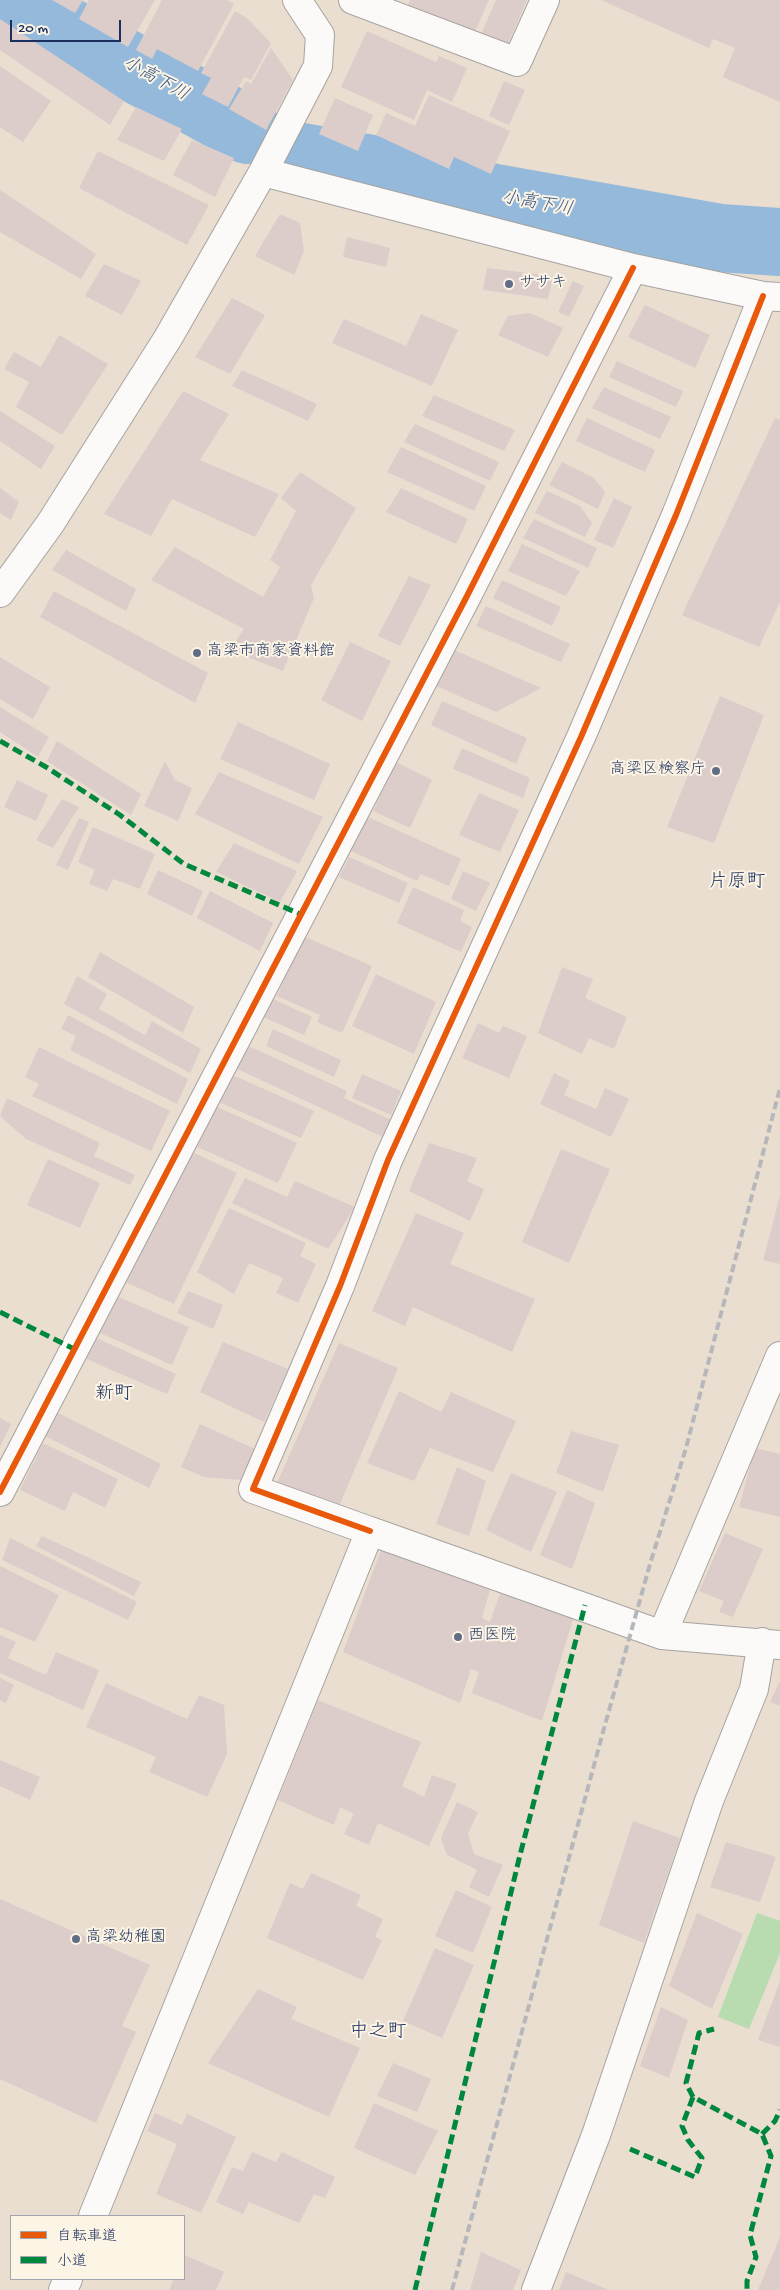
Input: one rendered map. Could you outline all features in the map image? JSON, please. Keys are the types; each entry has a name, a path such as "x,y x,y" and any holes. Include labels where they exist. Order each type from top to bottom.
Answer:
{"street":[{"path":"0,593 50,524 168,338 263,172 318,66 320,35 297,0"},
{"path":"353,0 516,62 545,0"},
{"path":"263,172 633,268 772,296 581,737 388,1160 340,1286 253,1489 662,1634 771,1644 709,1801 596,2135 536,2290"},
{"path":"0,1492 466,596 633,268"},
{"path":"662,1634 780,1356"},
{"path":"93,2215 370,1531"}],"green space":[{"path":"757,1913 780,1921 780,1953 749,2029 718,2017"}],"building":[{"path":"52,0 83,0 75,13"},
{"path":"89,0 155,0 128,47 79,19"},
{"path":"162,0 227,0 234,4 198,71 157,49 152,59 136,50"},
{"path":"410,0 489,0 473,36 407,7"},
{"path":"496,0 527,0 507,46 481,34"},
{"path":"601,0 780,0 780,102 723,77 735,48 713,39 709,48"},
{"path":"235,11 247,18 271,43 251,80 244,77 228,107 202,94 211,78 201,73"},
{"path":"0,19 124,101 110,125 0,50"},
{"path":"367,31 436,62 439,56 467,68 452,102 427,90 414,120 341,87"},
{"path":"271,48 293,80 266,130 229,109 246,81 251,84"},
{"path":"0,66 51,101 23,142 0,127"},
{"path":"504,81 525,90 509,125 489,116"},
{"path":"429,95 510,131 491,174 454,157 449,169 376,135 386,113 415,126"},
{"path":"335,98 373,115 358,151 319,134"},
{"path":"136,107 182,129 164,161 117,140"},
{"path":"192,140 234,158 215,197 173,175"},
{"path":"98,151 209,205 187,245 79,188"},
{"path":"0,190 96,254 81,279 0,232"},
{"path":"280,214 300,223 304,251 294,275 255,256"},
{"path":"347,237 390,248 386,267 343,257"},
{"path":"104,264 141,281 122,315 85,296"},
{"path":"487,268 553,276 548,299 483,290"},
{"path":"573,281 584,286 569,317 558,312"},
{"path":"232,298 265,315 230,374 195,357"},
{"path":"645,305 710,335 695,368 628,337"},
{"path":"530,313 563,328 548,357 498,335 508,316"},
{"path":"421,314 458,330 432,386 332,343 344,319 406,346"},
{"path":"59,335 108,364 62,435 16,407 29,382 4,369 14,352 41,367"},
{"path":"617,361 683,391 676,407 609,377"},
{"path":"242,370 317,404 308,421 232,386"},
{"path":"604,387 671,417 660,439 592,408"},
{"path":"183,391 229,414 200,460 279,494 255,537 172,499 151,536 104,514"},
{"path":"434,395 515,430 504,451 422,416"},
{"path":"0,411 55,446 41,469 0,441"},
{"path":"587,418 655,450 645,472 576,441"},
{"path":"775,418 780,420 780,602 759,647 682,615"},
{"path":"415,424 499,462 490,481 404,442"},
{"path":"401,447 486,486 474,511 387,472"},
{"path":"562,462 594,478 605,492 598,509 549,485"},
{"path":"300,472 356,508 311,585 314,598 283,671 230,650 244,629 151,580 175,547 263,597 280,567 270,560 296,511 281,498"},
{"path":"0,488 19,502 11,520 0,513"},
{"path":"401,488 468,519 456,544 386,512"},
{"path":"547,491 580,506 592,523 585,537 535,513"},
{"path":"614,498 632,507 613,548 594,540"},
{"path":"534,519 597,548 588,568 523,538"},
{"path":"522,544 580,571 566,596 508,571"},
{"path":"66,550 136,589 126,611 52,570"},
{"path":"409,576 431,585 400,646 378,636"},
{"path":"502,580 561,607 552,626 493,598"},
{"path":"54,591 208,673 195,703 40,617"},
{"path":"486,606 570,644 561,662 476,626"},
{"path":"350,642 391,661 362,721 321,700"},
{"path":"454,650 541,688 496,712 436,686"},
{"path":"0,657 50,687 33,719 0,699"},
{"name":"高梁区検察庁","path":"720,696 764,715 714,843 667,827"},
{"path":"442,701 527,738 516,764 431,725"},
{"path":"0,707 49,737 38,757 0,732"},
{"path":"238,722 330,764 314,800 220,759"},
{"path":"57,741 141,794 131,815 47,761"},
{"path":"462,748 530,778 523,798 453,769"},
{"path":"165,761 175,780 192,788 178,821 144,806"},
{"path":"396,762 432,780 410,828 373,811"},
{"path":"219,772 323,817 299,864 195,814"},
{"path":"17,780 48,795 36,821 4,807"},
{"path":"479,793 519,810 500,852 459,835"},
{"path":"62,799 79,807 53,848 36,840"},
{"path":"366,816 461,859 449,886 421,874 417,881 351,851"},
{"path":"79,818 89,822 68,870 56,865"},
{"path":"93,827 155,854 140,889 113,879 107,891 89,884 95,870 78,862"},
{"path":"234,843 297,871 280,902 216,872"},
{"path":"349,857 408,883 399,903 339,877"},
{"path":"158,870 203,891 192,916 147,894"},
{"path":"463,871 490,883 476,911 451,899"},
{"path":"413,887 464,910 460,921 472,927 461,952 397,923"},
{"path":"210,891 273,923 260,951 197,918"},
{"path":"303,936 372,966 342,1033 317,1022 320,1015 277,996"},
{"path":"100,952 194,1007 183,1033 88,977"},
{"path":"562,967 593,979 585,998 627,1017 614,1049 589,1038 582,1054 538,1033"},
{"path":"376,974 436,1002 414,1054 352,1026"},
{"path":"77,976 107,994 99,1009 145,1035 152,1021 201,1049 190,1073 64,1004"},
{"path":"269,997 312,1017 304,1035 261,1016"},
{"path":"68,1015 188,1079 177,1104 70,1050 76,1036 61,1029"},
{"path":"478,1023 499,1033 503,1026 527,1036 509,1078 462,1058"},
{"path":"273,1029 341,1060 334,1077 266,1046"},
{"path":"244,1044 347,1091 344,1098 391,1120 385,1138 231,1066"},
{"path":"39,1047 170,1111 151,1151 32,1096 39,1084 25,1077"},
{"path":"554,1073 570,1081 564,1095 596,1109 605,1088 629,1099 611,1137 540,1104"},
{"path":"230,1074 314,1111 301,1138 216,1101"},
{"path":"362,1074 401,1091 391,1115 352,1098"},
{"path":"7,1098 100,1143 94,1156 135,1175 130,1185 26,1139 0,1116"},
{"path":"213,1105 297,1143 278,1183 193,1145"},
{"path":"429,1143 477,1158 467,1181 484,1189 470,1221 409,1191"},
{"path":"561,1149 610,1169 569,1263 522,1242"},
{"path":"190,1151 237,1173 174,1304 123,1281"},
{"path":"48,1159 100,1183 80,1228 27,1205"},
{"path":"245,1178 287,1197 295,1181 355,1207 328,1249 232,1203"},
{"path":"780,1196 780,1264 763,1260"},
{"path":"229,1208 306,1243 300,1256 316,1264 298,1303 276,1293 283,1278 249,1263 234,1294 197,1272"},
{"path":"416,1213 464,1233 450,1264 535,1299 512,1352 413,1307 405,1326 372,1311"},
{"path":"188,1291 223,1305 213,1329 177,1313"},
{"path":"116,1296 189,1327 172,1365 98,1332"},
{"path":"94,1337 176,1374 167,1394 84,1358"},
{"path":"223,1342 288,1369 264,1422 200,1392"},
{"path":"339,1343 398,1368 339,1506 277,1483"},
{"path":"399,1391 441,1412 451,1392 516,1421 493,1472 430,1448 414,1481 367,1463"},
{"path":"54,1411 161,1464 149,1488 43,1435"},
{"path":"0,1418 11,1424 0,1447"},
{"path":"200,1424 255,1449 241,1480 204,1477 181,1467"},
{"path":"571,1431 619,1445 603,1492 556,1473"},
{"path":"43,1443 118,1479 105,1508 73,1492 65,1511 20,1490"},
{"path":"755,1448 780,1454 780,1517 739,1507"},
{"path":"457,1467 486,1481 469,1536 436,1524"},
{"path":"511,1473 557,1492 531,1552 486,1530"},
{"path":"567,1490 595,1503 572,1569 540,1555"},
{"path":"725,1533 763,1549 733,1617 719,1612 724,1601 699,1591"},
{"path":"42,1536 141,1582 134,1596 36,1546"},
{"path":"10,1538 137,1602 128,1620 2,1560"},
{"name":"西医院","path":"382,1547 491,1586 482,1618 490,1622 502,1588 574,1616 542,1721 472,1693 479,1672 471,1669 460,1703 343,1652"},
{"path":"0,1566 59,1595 35,1642 0,1627"},
{"path":"0,1635 16,1642 8,1658 46,1675 56,1652 99,1670 83,1710 0,1673"},
{"path":"0,1678 14,1685 6,1703 0,1700"},
{"path":"780,1681 780,1706 770,1702"},
{"path":"106,1683 187,1719 199,1695 224,1705 227,1754 207,1797 149,1772 156,1757 86,1727"},
{"path":"318,1700 421,1742 402,1786 424,1797 432,1775 457,1784 429,1846 378,1823 369,1845 344,1834 354,1814 340,1807 334,1825 278,1800"},
{"path":"0,1760 40,1777 30,1800 0,1786"},
{"path":"457,1802 478,1812 468,1834 474,1854 503,1865 489,1897 469,1887 477,1870 447,1855 441,1838"},
{"path":"633,1821 680,1838 644,1943 599,1925"},
{"path":"726,1842 776,1857 760,1902 710,1887"},
{"path":"311,1873 361,1895 356,1906 383,1919 375,1937 382,1940 363,1980 267,1938 290,1883 303,1889"},
{"path":"456,1890 492,1907 473,1953 435,1936"},
{"path":"0,1899 150,1965 122,2026 136,2032 96,2123 0,2079"},
{"path":"697,1913 743,1934 712,2009 669,1986"},
{"path":"435,1948 474,1965 442,2038 403,2021"},
{"path":"780,1981 780,2047 758,2040"},
{"path":"258,1989 297,2007 291,2019 360,2048 329,2117 208,2063"},
{"path":"661,2007 688,2020 669,2078 640,2066"},
{"path":"393,2063 431,2079 417,2112 377,2096"},
{"path":"374,2103 438,2131 415,2175 354,2148"},
{"path":"155,2113 182,2125 187,2114 236,2137 201,2213 156,2194 177,2144 147,2131"},
{"path":"252,2152 276,2162 282,2152 335,2177 325,2198 314,2194 299,2223 249,2202 243,2214 216,2202 232,2167 243,2171"},
{"path":"780,2237 780,2290 758,2290"},
{"path":"481,2252 521,2270 513,2290 470,2290"},
{"path":"185,2255 224,2272 216,2290 169,2290 174,2280 185,2280"},
{"path":"566,2272 609,2290 559,2290"}],"waterway":[{"name":"小高下川","path":"10,0 247,130"},
{"name":"小高下川","path":"296,156 384,171 495,198 720,238 780,242"}],"railway":[{"path":"452,2290 603,1732 650,1564 686,1448 780,1088"}],"marked path":[{"path":"0,741 46,767 120,815 184,864 300,914"},
{"path":"0,1312 74,1349"},
{"path":"415,2290 520,1855 585,1605"},
{"path":"693,2097 686,2083 699,2033 714,2029"},
{"path":"630,2149 695,2177 702,2158 688,2140 682,2126 693,2097 762,2134 771,2156 750,2235 756,2257 747,2281 747,2290"},
{"path":"762,2134 775,2121 780,2110"}],"cycle path":[{"path":"0,1492 467,596 633,268"},
{"path":"370,1531 253,1489 340,1286 388,1160 581,737 676,515 763,296"}],"place":[{"name":"ササキ","path":"509,284"},
{"name":"高梁市商家資料館","path":"197,653"},
{"name":"高梁区検察庁","path":"716,771"},
{"name":"西医院","path":"458,1637"},
{"name":"高梁幼稚園","path":"76,1939"}],"district":[{"name":"片原町","path":"737,883"},
{"name":"新町","path":"114,1395"},
{"name":"中之町","path":"378,2033"}]}
